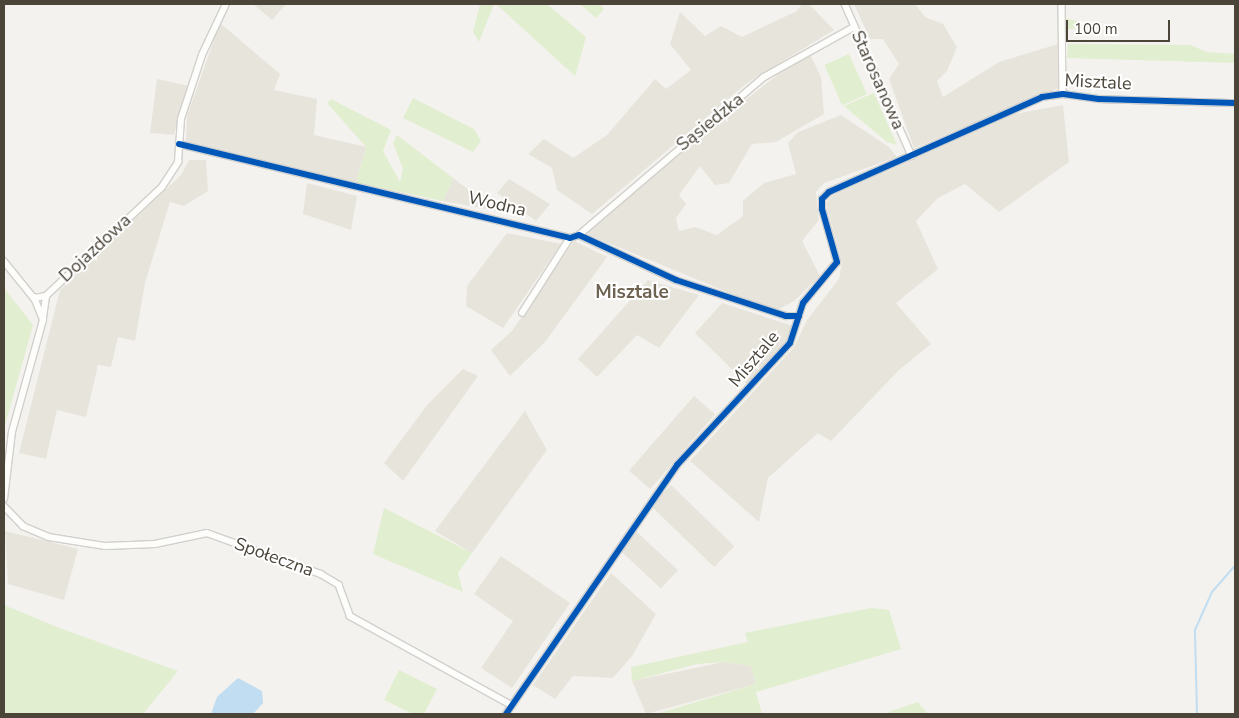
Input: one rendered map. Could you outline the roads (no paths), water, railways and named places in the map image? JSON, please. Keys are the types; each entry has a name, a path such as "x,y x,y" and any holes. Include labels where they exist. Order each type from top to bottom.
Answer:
{"street":[{"name":"Dojazdowa","path":"34,298 46,296 162,188 178,162 181,119 202,55 226,4"},
{"name":"Starosanowa","path":"845,4 912,156"},
{"path":"1062,4 1063,94"},
{"name":"Sąsiedzka","path":"579,235 764,77 854,27"},
{"name":"Misztale","path":"506,714 677,465 790,343 803,303 837,262 822,199 912,156 1042,98 1063,94 1099,100 1235,103"},
{"name":"Wodna","path":"179,144 570,238"},
{"path":"522,313 570,238 579,235 676,280 786,316 799,316"},
{"path":"4,261 34,298 43,320"},
{"path":"4,498 12,432 43,320 46,296"},
{"name":"Społeczna","path":"4,506 23,526 49,537 115,545 155,544 207,533 322,574 339,585 350,616 512,705"}],"water":[{"path":"238,678 262,691 263,703 253,714 211,714 217,697"}],"waterway":[{"path":"1197,714 1195,630 1212,592 1235,566"}],"district":[{"name":"Misztale","path":"632,293"}]}
